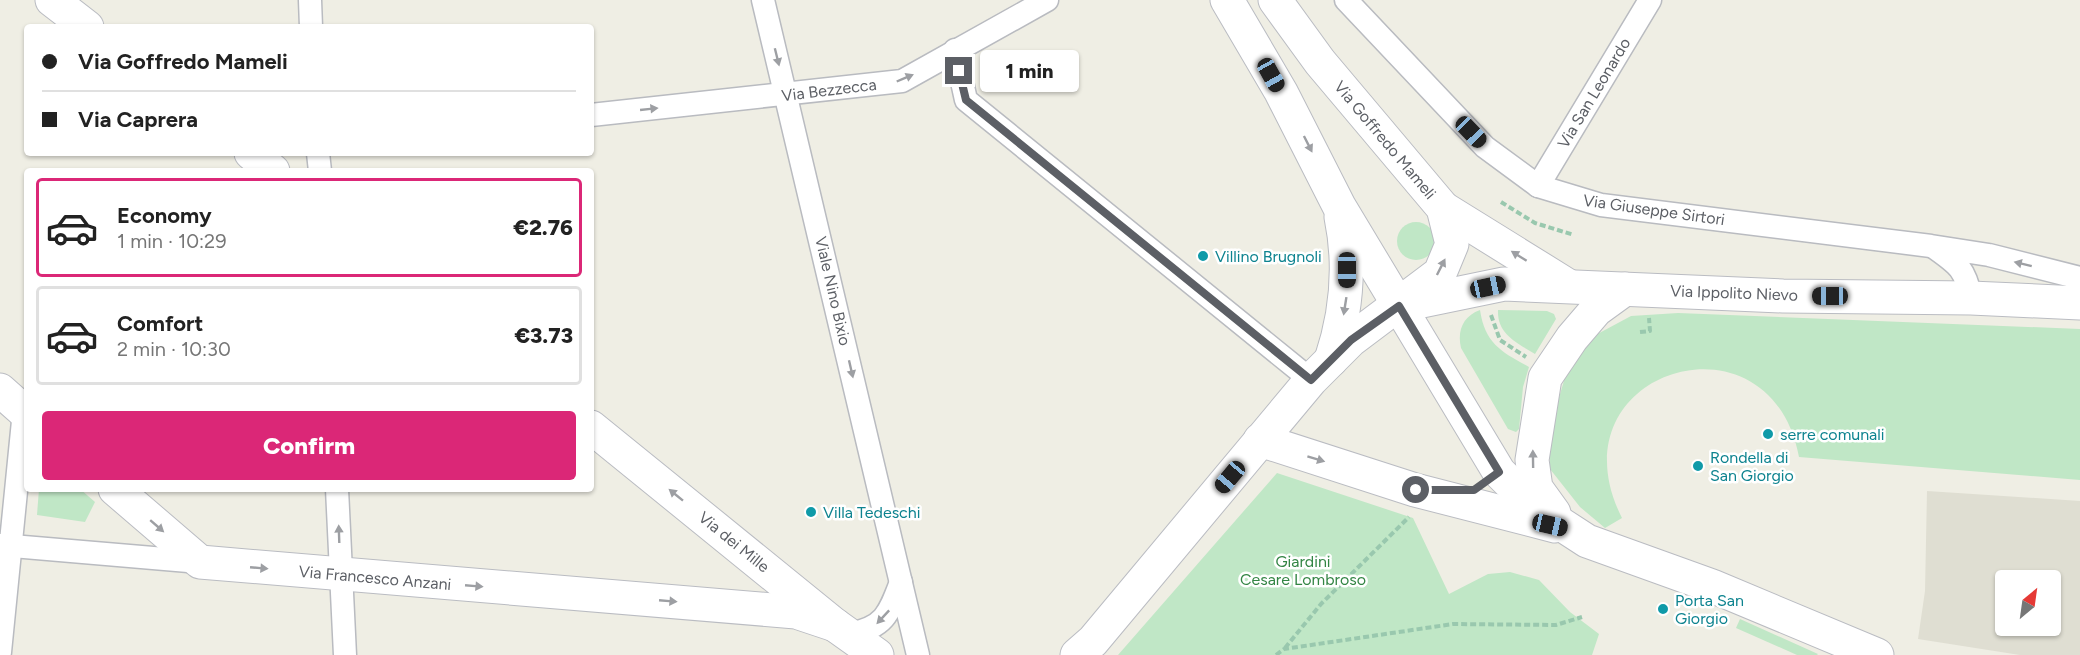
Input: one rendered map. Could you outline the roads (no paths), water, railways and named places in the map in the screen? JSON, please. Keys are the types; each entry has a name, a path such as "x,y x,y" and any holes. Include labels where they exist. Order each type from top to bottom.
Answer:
{"street":[{"path":"52,0 83,24"},
{"path":"310,0 311,24"},
{"name":"Viale Nino Bixio","path":"763,0 918,655"},
{"name":"Via Bezzecca","path":"594,115 787,96 902,81 1047,0"},
{"name":"Via Giuseppe Sirtori","path":"1346,0 1485,147 1538,186 1601,205 1931,246 1989,255 2080,278"},
{"name":"Via San Leonardo","path":"1538,186 1650,0"},
{"name":"Via Goffredo Mameli","path":"1235,13 1254,32 1272,30 1279,20 1278,4"},
{"name":"Via Goffredo Mameli","path":"1278,4 1320,62 1443,208 1452,244 1440,273 1399,306"},
{"name":"Via Goffredo Mameli","path":"1235,13 1281,92 1339,206 1499,472 1533,506 1565,529 1607,550 1712,586 1877,655"},
{"path":"955,50 966,100 1321,370"},
{"path":"1281,92 1291,68 1306,60 1320,62"},
{"path":"254,156 269,168"},
{"path":"1321,370 1342,327 1347,296 1345,234 1339,206"},
{"name":"Via Ippolito Nievo","path":"1443,208 1569,286"},
{"name":"Via Giuseppe Sirtori","path":"1931,246 1959,265 1966,278 1971,298"},
{"name":"Via Ippolito Nievo","path":"1399,306 1504,284 1783,296 1971,298 2080,303"},
{"path":"1565,529 1536,488 1532,460 1545,378 1572,338 1590,317 1625,289"},
{"path":"1086,650 1321,370 1351,340 1399,306"},
{"path":"0,390 24,411"},
{"path":"0,652 5,545 24,426"},
{"name":"Via dei Mille","path":"594,429 877,655"},
{"name":"Via Goffredo Mameli","path":"1260,440 1422,492 1565,529"},
{"name":"Via Goffredo Mameli","path":"1422,492 1474,490 1499,472"},
{"path":"118,492 200,562"},
{"path":"337,492 345,655"},
{"name":"Via Francesco Anzani","path":"5,545 796,612 842,629"},
{"path":"750,608 760,601 766,590 764,566"},
{"path":"842,629 867,631 883,620 892,607 901,582"}],"place":[{"name":"Villino Brugnoli","path":"1203,256"},
{"name":"serre comunali","path":"1768,434"},
{"name":"Rondella di San Giorgio","path":"1698,466"},
{"name":"Villa Tedeschi","path":"811,512"},
{"name":"Porta San Giorgio","path":"1663,609"}],"park label":[{"name":"Giardini Cesare Lombroso","path":"1303,570"}]}
